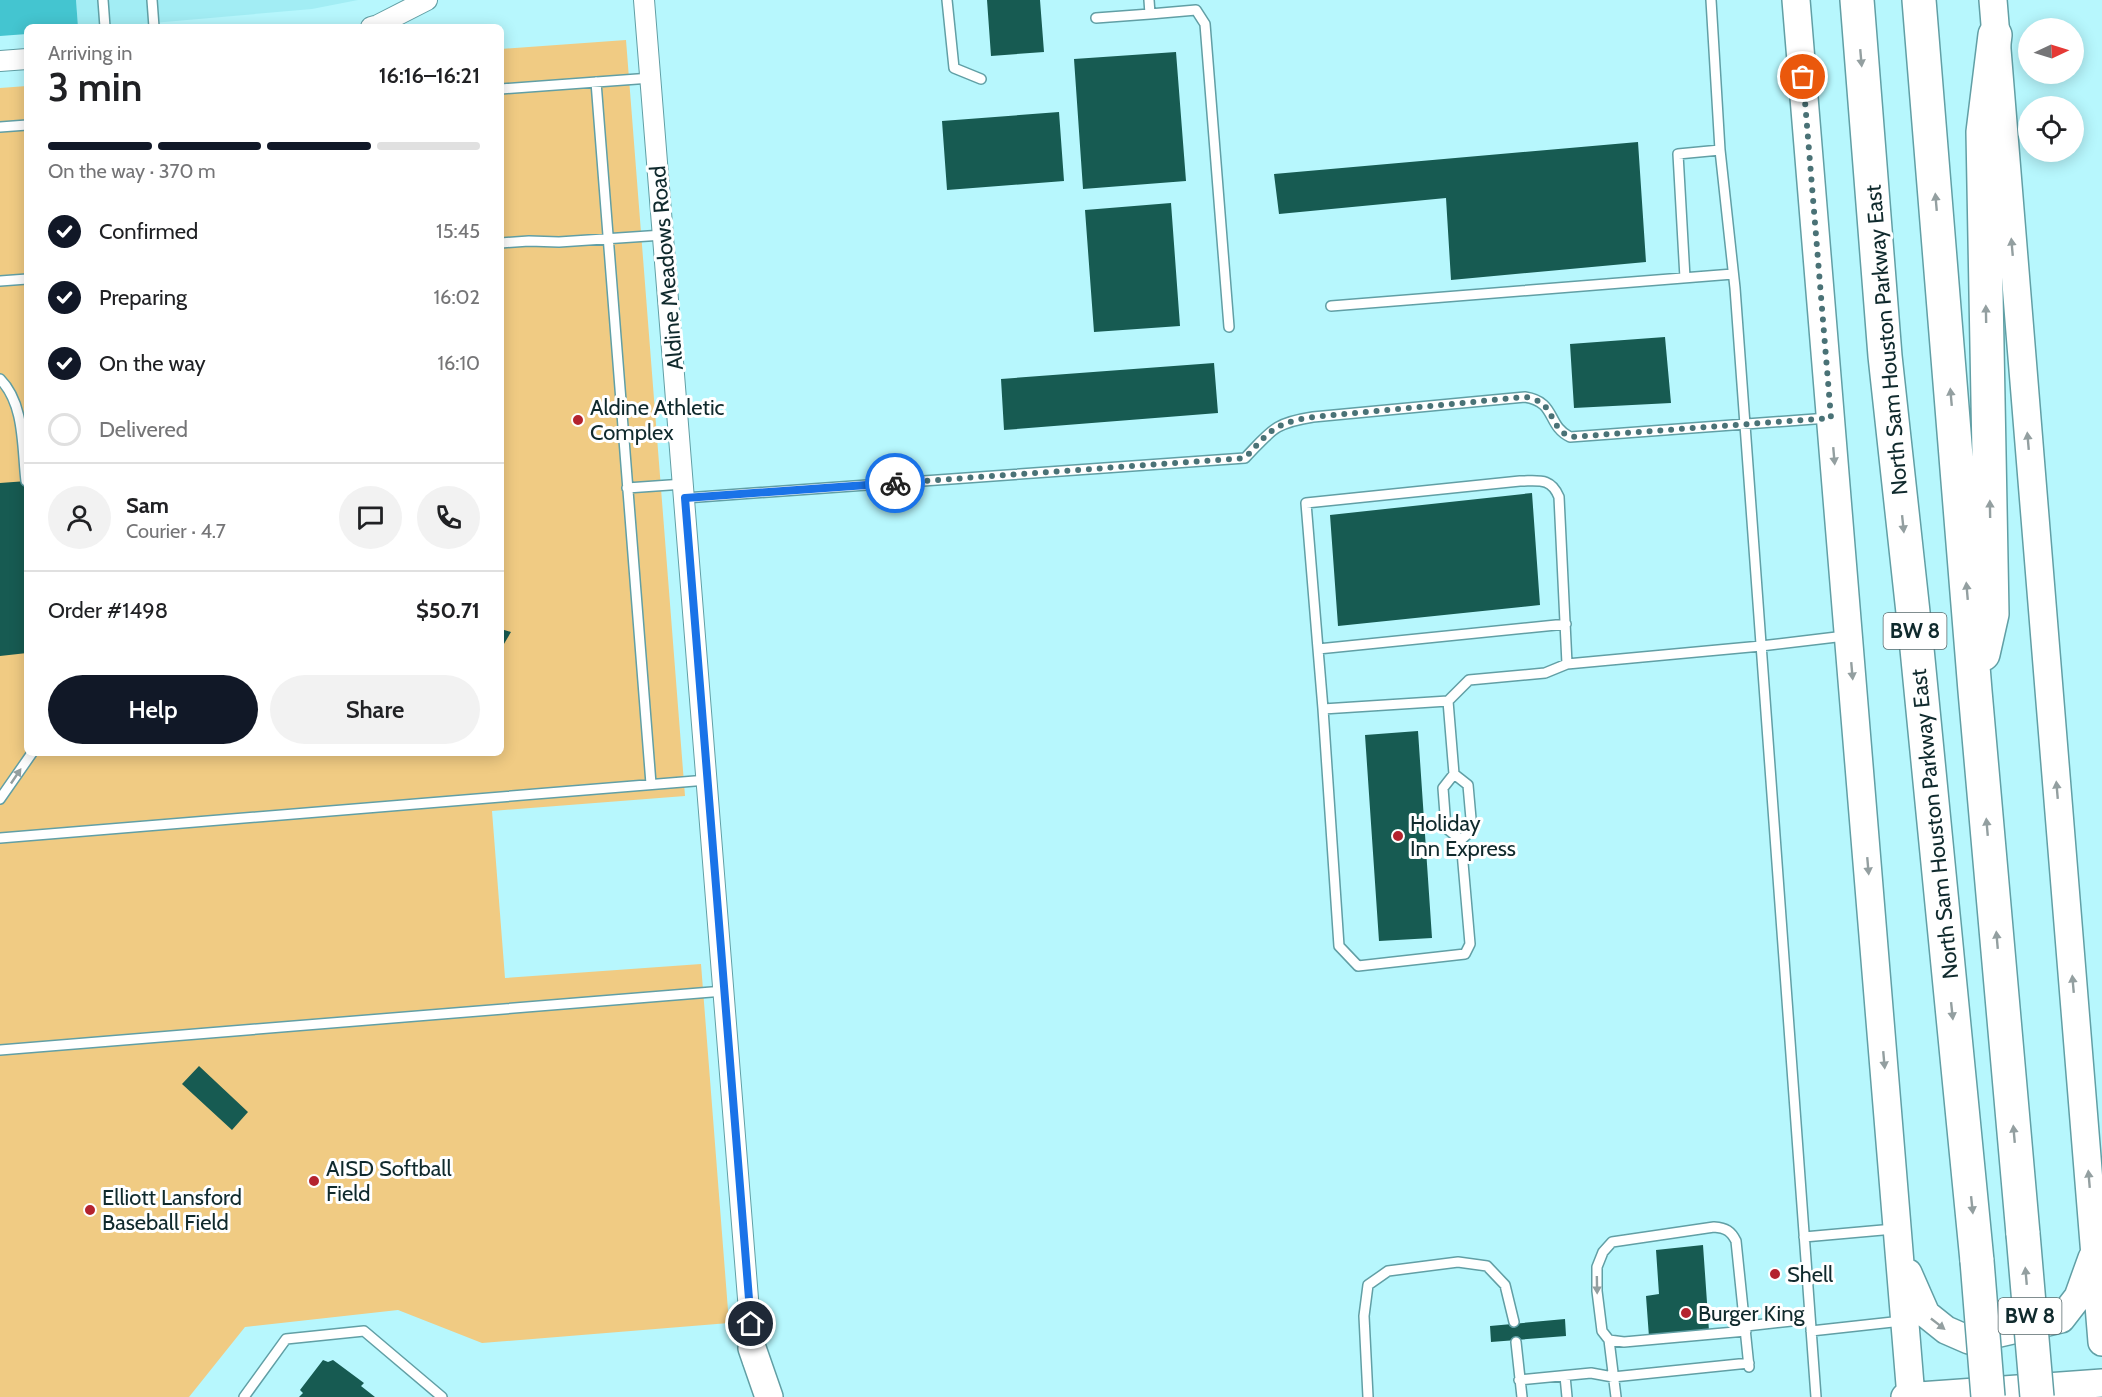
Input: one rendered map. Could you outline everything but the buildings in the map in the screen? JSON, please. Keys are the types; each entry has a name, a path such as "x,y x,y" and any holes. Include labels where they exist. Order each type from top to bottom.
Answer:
{"highway":[{"name":"North Sam Houston Parkway East","path":"1857,0 1885,356 1917,649 1977,1261 1988,1397"},
{"name":"BW 8","path":"1919,0 1975,691 2037,1397"},
{"path":"1975,691 1992,614 1983,132 1995,35"}],"main road":[{"path":"1796,0 1911,1397"},
{"path":"1993,0 2102,1342"},
{"path":"1900,1256 1926,1314 1946,1330 1969,1340 2061,1319 2078,1297 2095,1249"},
{"path":"752,1348 769,1397"},
{"path":"1905,1397 2102,1383"}],"street":[{"path":"380,24 428,0"},
{"name":"Aldine Meadows Road","path":"644,0 725,991 755,1397"},
{"path":"0,61 24,59"}],"lane":[{"path":"103,0 105,24"},
{"path":"152,0 154,24"},
{"path":"947,0 954,68 981,79"},
{"path":"1149,0 1150,14"},
{"path":"1711,0 1720,150 1745,424 1816,1397"},
{"path":"1096,18 1196,10 1205,24 1229,327"},
{"path":"504,89 651,78"},
{"path":"596,82 651,784"},
{"path":"0,127 24,125"},
{"path":"1685,278 1678,154 1720,150"},
{"path":"504,243 560,242 664,235"},
{"path":"1331,306 1733,274"},
{"path":"0,281 24,279"},
{"path":"0,379 9,388 18,412 24,464"},
{"path":"627,488 684,491 1245,458 1273,429 1288,421 1525,397 1535,399 1545,405 1561,432 1570,437 1831,418"},
{"path":"1448,701 1454,774 1443,788 1446,828 1461,840 1470,944 1465,954 1358,966 1339,946 1306,503 1520,481 1545,482 1555,487 1559,496 1567,664"},
{"path":"1318,649 1566,624"},
{"path":"1323,709 1448,701 1469,680 1545,673 1567,664 1761,646 1849,635"},
{"path":"0,799 30,756"},
{"path":"1454,774 1468,785 1472,830 1461,840"},
{"path":"0,838 707,780"},
{"path":"0,1050 725,991"},
{"path":"1519,1380 1591,1373 1613,1377 1749,1365 1736,1241 1732,1233 1724,1228 1714,1227 1623,1240 1612,1242 1603,1252 1597,1267 1597,1291 1602,1331 1609,1340 1613,1377 1616,1397"},
{"path":"1804,1237 1898,1229"},
{"path":"1368,1397 1364,1316 1368,1285 1388,1271 1458,1262 1487,1266 1505,1285 1514,1322"},
{"path":"1609,1340 1624,1342 1810,1319"},
{"path":"1811,1331 1905,1321"},
{"path":"244,1397 286,1339 364,1331 442,1397"},
{"path":"1516,1342 1522,1397"},
{"path":"1565,1376 1567,1397"}],"shaded area":[{"path":"0,0 76,0 78,24 24,24 24,34 0,36"},
{"path":"76,0 358,0 312,9 141,24 78,24"},
{"name":"Aldine Athletic Complex","path":"626,40 685,796 492,811 505,978 701,964 729,1323 482,1343 398,1310 245,1327 189,1397 0,1397 0,88 24,86 24,756 504,756 504,49"}],"way so far":[{"path":"895,483 1245,458 1273,429 1288,421 1525,397 1535,399 1545,405 1561,432 1570,437 1831,418 1803,77"}],"place":[{"name":"Aldine Athletic Complex","path":"578,420"},
{"name":"Holiday Inn Express","path":"1398,836"},
{"name":"AISD Softball Field","path":"314,1181"},
{"name":"Elliott Lansford Baseball Field","path":"90,1210"},
{"name":"Shell","path":"1775,1274"},
{"name":"Burger King","path":"1686,1313"}],"route":[{"path":"751,1324 685,498 895,483"}]}
